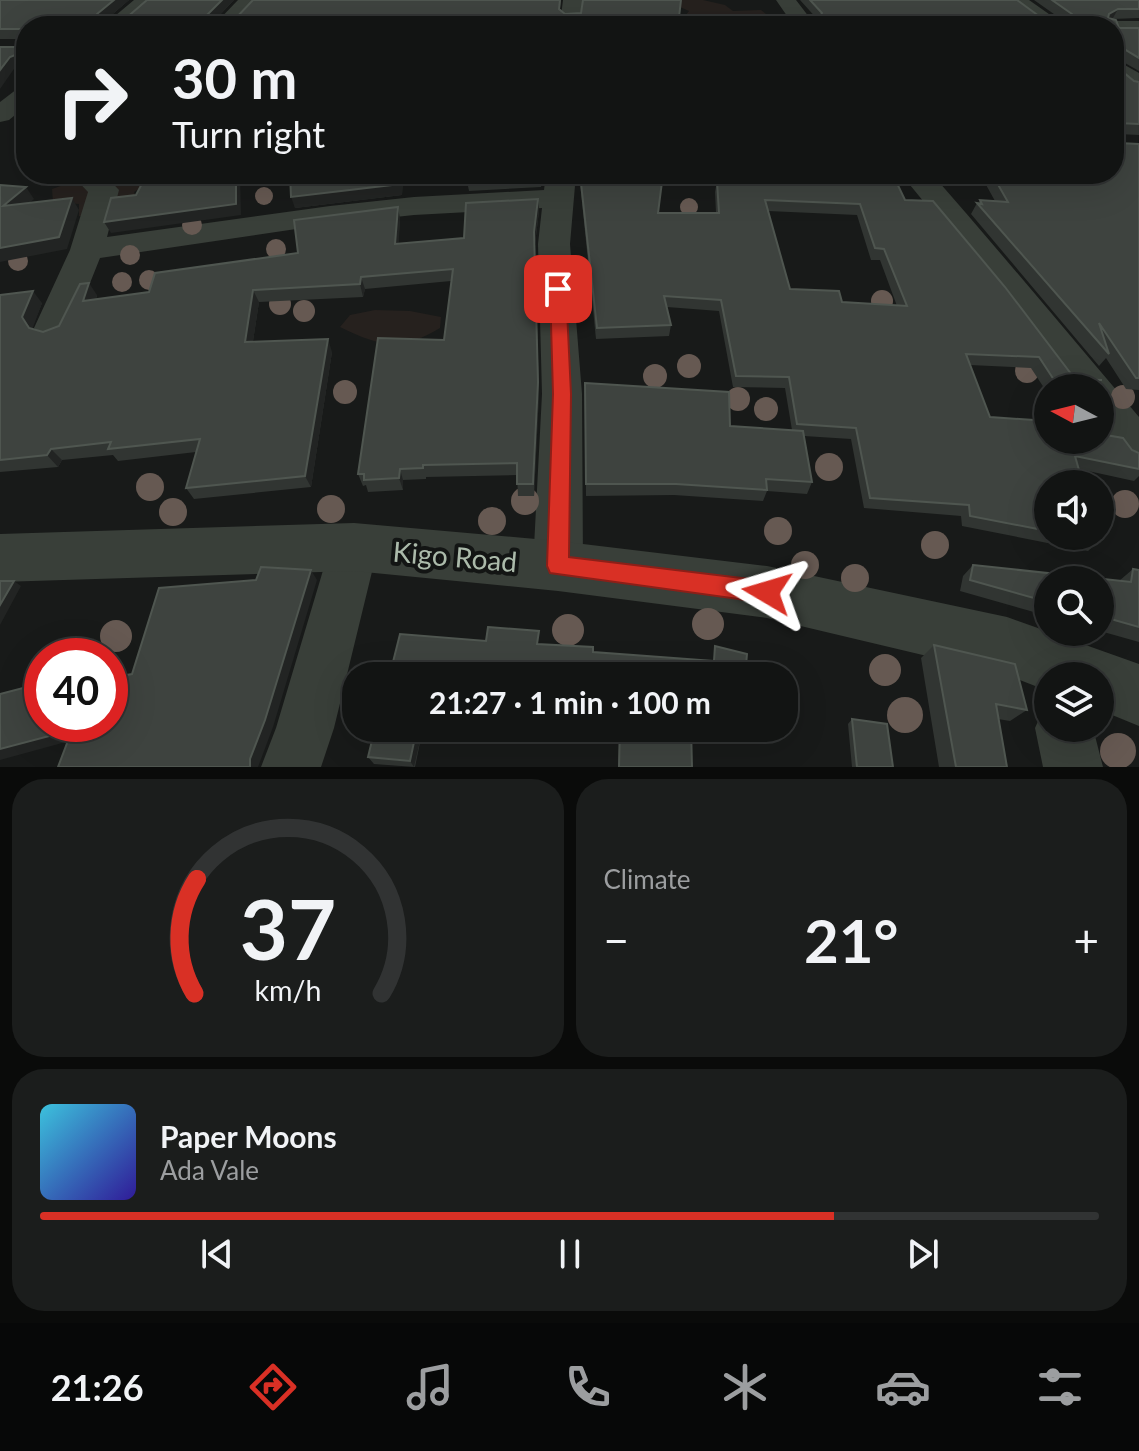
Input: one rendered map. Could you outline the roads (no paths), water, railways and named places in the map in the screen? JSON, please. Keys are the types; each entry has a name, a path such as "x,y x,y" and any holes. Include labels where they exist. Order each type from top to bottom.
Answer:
{"street":[{"path":"127,16 147,0"},
{"path":"234,16 250,0"},
{"path":"1015,0 1040,16"},
{"path":"0,114 16,102"},
{"path":"53,328 87,250 104,190 97,184"},
{"path":"925,184 1013,288 1080,374"},
{"path":"87,250 560,186 554,244 562,394 558,566"},
{"path":"1114,416 1139,447"},
{"path":"291,767 305,728 354,547"},
{"name":"Kigo Road","path":"0,558 354,547 558,566 767,592 1007,646 1046,662"},
{"name":"Kigo Road","path":"1114,687 1139,695"},
{"path":"1067,742 1073,767"}]}
